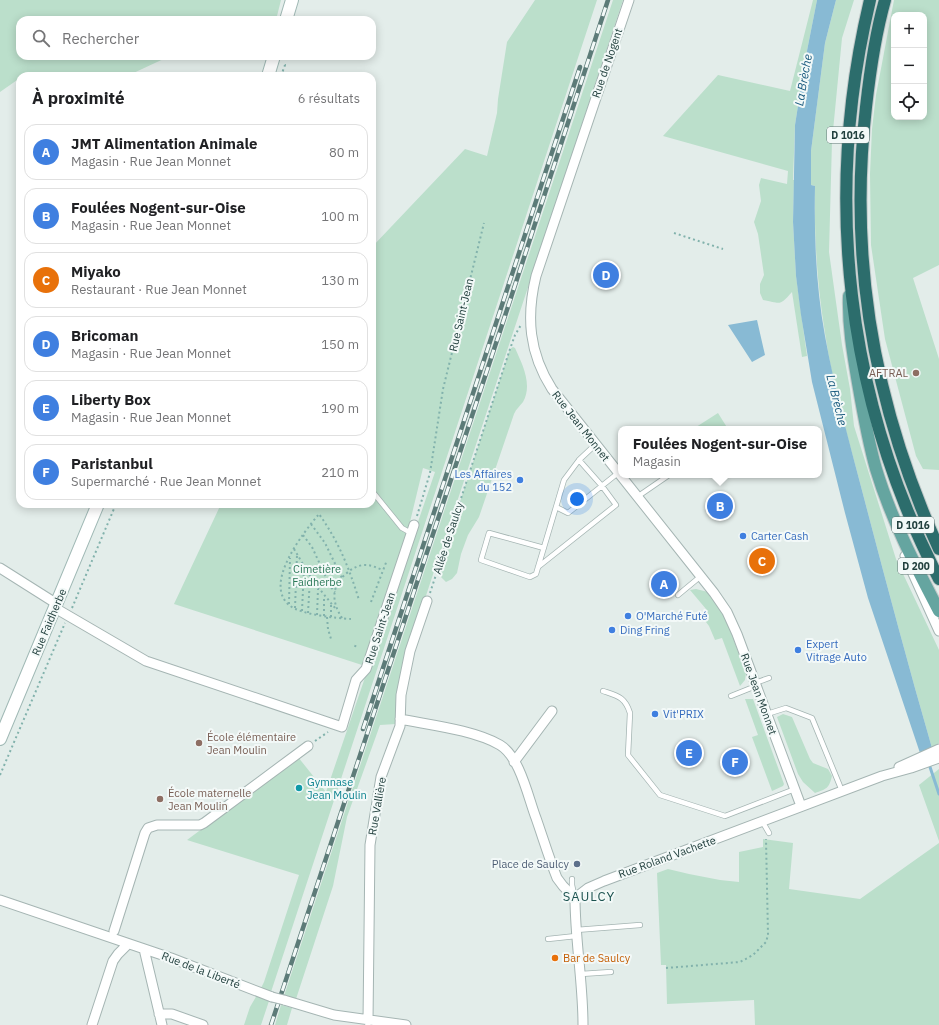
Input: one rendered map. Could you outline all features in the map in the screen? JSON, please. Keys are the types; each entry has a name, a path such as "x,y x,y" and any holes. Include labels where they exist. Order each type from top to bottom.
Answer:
{"highway":[{"name":"D 1016","path":"870,0 856,69 848,132 846,201 849,272 860,348 868,388 880,434 898,488 939,579"},
{"name":"D 1016","path":"885,0 871,66 861,159 861,248 869,319 880,378 897,441 916,495 939,549"},
{"path":"916,495 939,535"}],"main road":[{"path":"287,16 292,0"},
{"path":"269,72 273,60"},
{"name":"D 200","path":"849,272 848,313 850,332 864,419 876,471 895,520 939,611"},
{"name":"Rue Faidherbe","path":"0,739 96,508"}],"street":[{"name":"Rue de Nogent","path":"586,126 629,0"},
{"name":"Rue Jean Monnet","path":"586,126 536,276 529,318 533,345 545,378 563,404 618,473"},
{"name":"Rue Jean Monnet","path":"622,478 701,576 727,612 737,634 801,806"},
{"path":"895,520 905,556 939,631"},
{"name":"Rue Saint-Jean","path":"338,725 342,726 356,680 366,669 413,529"},
{"path":"0,568 56,606 68,616 146,661 338,725"},
{"path":"427,601 410,650 401,695 400,719 458,731 486,739 505,749 514,762 522,779 557,878 575,898 576,933 581,974 583,1025"},
{"path":"514,762 552,711"},
{"name":"Rue Vallière","path":"368,1021 370,845 381,777 398,731 400,719"},
{"path":"113,935 145,833 148,828 157,825 200,826 308,746"},
{"name":"Rue Roland Vachette","path":"575,898 588,888 604,881 916,763 938,753"},
{"name":"Rue de la Liberté","path":"0,900 113,935 128,944 284,1000 327,1013 379,1024 406,1025"},
{"path":"92,1025 113,962 118,954 128,944"},
{"path":"144,949 162,1025"},
{"path":"159,1014 172,1014 203,1025"}],"lane":[{"path":"544,548 490,533 481,560 530,577 536,574 544,548 564,480 579,460 595,445"},
{"path":"538,567 616,505 602,486 579,460"},
{"path":"556,507 568,513 618,473"},
{"path":"637,497 665,478"},
{"path":"376,496 402,528 413,529"},
{"path":"678,595 701,576"},
{"path":"731,696 769,678"},
{"path":"603,691 625,700 630,713 628,755 660,795 725,816 795,789"},
{"path":"767,714 786,708 812,718 842,791"},
{"path":"762,821 769,833"},
{"path":"572,879 575,898"},
{"path":"548,939 576,933 640,925"},
{"path":"581,974 611,972"}],"path":[{"name":"Rue Saint-Jean","path":"413,529 430,473 443,389 484,223"},
{"path":"674,233 723,249"},
{"name":"Allée de Saulcy","path":"427,601 515,335 529,318"},
{"path":"0,775 68,616 76,601 114,508"},
{"path":"351,619 327,617 302,611 289,605 282,595 280,588 283,570 294,548 319,514 338,544 350,571 359,600"},
{"path":"311,524 325,542 342,578"},
{"path":"303,535 312,547 330,586 335,592"},
{"path":"294,548 310,577 342,618"},
{"path":"295,608 297,553"},
{"path":"289,605 290,557"},
{"path":"371,602 387,560"},
{"path":"337,610 335,603 335,592 338,582 350,571 366,565 383,570"},
{"path":"302,611 304,566"},
{"path":"308,613 310,577"},
{"path":"317,615 318,587"},
{"path":"324,596 324,616"},
{"path":"331,604 331,617"},
{"path":"327,617 328,629 331,638"},
{"path":"308,746 338,725"},
{"path":"666,968 740,962 753,955 766,942 768,935 766,839"}],"green space":[{"path":"0,0 281,0 277,16 16,16 16,60 161,60 136,72 16,72 16,81 0,92"},
{"name":"Cimetière Faidherbe","path":"535,0 597,0 271,992 261,988 299,875 187,840 298,757 326,792 435,472 423,468 410,522 389,589 362,665 174,604 219,508 376,508 376,243 465,149 487,156 497,113 507,42"},
{"path":"613,0 623,0 412,638 396,724 380,725 347,817 333,886 296,999 284,996"},
{"path":"813,0 817,0 805,61 795,125 793,180 793,222 796,276 807,356 802,357 792,292 785,300 779,303 763,300 760,293 760,284 764,275 758,234 754,222 761,201 759,185 761,178 787,184 788,171 663,136 718,75 790,91"},
{"path":"836,0 854,0 842,38 832,141 829,252 842,345 850,389 854,426 896,559 939,650 939,743 932,748 842,416 832,375 822,315 817,260 815,186 811,185 811,151 825,43"},
{"path":"894,0 939,0 939,265 913,278 939,359 939,470 923,469 916,456 885,339 871,245 870,174 872,129 876,95 891,16 891,120 927,120 927,12 892,12"},
{"path":"513,347 515,348 521,361 527,381 526,395 523,402 514,414 479,517 468,535 461,554 457,573 452,579 446,582 441,577 439,566 510,349"},
{"path":"718,413 726,426 698,426"},
{"path":"696,589 708,592 727,622 746,673 745,680 740,686 722,638 715,640 709,626 700,614 706,609 690,590"},
{"path":"745,699 753,699 784,784 783,786 772,791 752,737 758,735"},
{"path":"783,714 792,717 813,763 828,769 832,776 830,784 824,789 815,793 803,782 798,774 777,717"},
{"path":"939,769 939,841 919,785"},
{"path":"763,839 793,843 789,889 860,899 939,843 939,1025 755,1025 754,1000 667,1004 666,965 661,965 657,873 668,869 720,880 739,882 739,852 763,847"},
{"path":"257,995 269,1001 261,1025 244,1025 250,1007"},
{"path":"281,1005 292,1008 287,1025 275,1025"}],"water":[{"name":"La Brèche","path":"817,0 836,0 825,43 811,151 811,185 815,186 816,261 822,318 833,377 848,438 932,748 920,753 868,598 812,382 801,315 796,276 793,222 795,125 805,61"},
{"path":"757,320 765,355 752,362 728,325"}],"waterway":[{"name":"La Brèche","path":"929,764 939,794"}],"railway":[{"path":"271,1025 608,0"},
{"path":"363,729 580,67"}],"place":[{"name":"Bricoman","path":"606,275"},
{"name":"AFTRAL","path":"916,373"},
{"name":"Les Affaires du 152","path":"520,480"},
{"name":"Foulées Nogent-sur-Oise","path":"720,506"},
{"name":"Carter Cash","path":"743,536"},
{"name":"Miyako","path":"762,561"},
{"name":"JMT Alimentation Animale","path":"664,584"},
{"name":"O'Marché Futé","path":"628,616"},
{"name":"Ding Fring","path":"612,630"},
{"name":"Expert Vitrage Auto","path":"798,650"},
{"name":"Vit'PRIX","path":"655,714"},
{"name":"École élémentaire Jean Moulin","path":"199,743"},
{"name":"Liberty Box","path":"689,753"},
{"name":"Paristanbul","path":"735,762"},
{"name":"Gymnase Jean Moulin","path":"299,788"},
{"name":"École maternelle Jean Moulin","path":"160,799"},
{"name":"Place de Saulcy","path":"577,864"},
{"name":"Bar de Saulcy","path":"555,958"}],"district":[{"name":"SAULCY","path":"589,896"}]}
